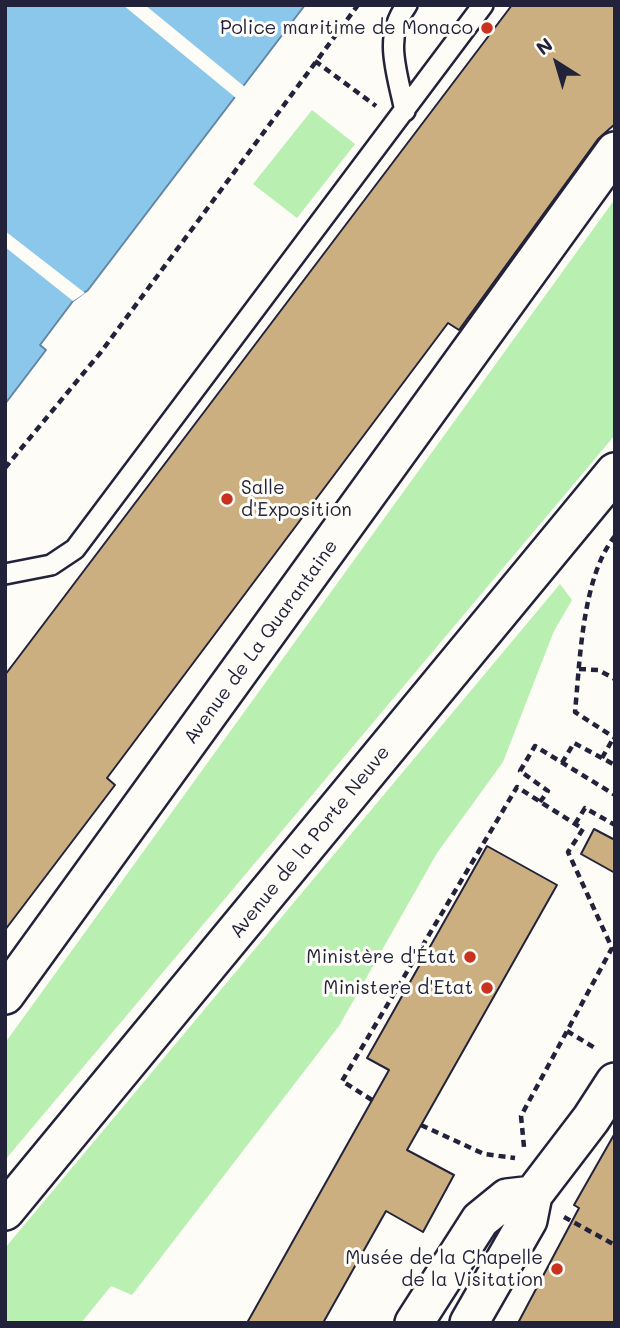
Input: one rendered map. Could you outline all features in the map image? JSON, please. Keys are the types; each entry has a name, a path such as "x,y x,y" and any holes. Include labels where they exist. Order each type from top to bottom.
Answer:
{"street":[{"name":"Avenue de La Quarantaine","path":"5,995 615,151"},
{"name":"Avenue de la Porte Neuve","path":"5,1210 615,472"},
{"path":"469,1323 528,1220 533,1195 561,1161 615,1082"},
{"path":"414,1323 481,1220 507,1198 533,1195"}],"lane":[{"path":"401,116 392,43 396,23 407,5"},
{"path":"5,574 51,565 75,549 483,5"}],"path":[{"path":"5,468 100,352 358,5"},
{"path":"315,61 401,116"},
{"path":"603,758 614,737 575,712 579,669 594,580 607,546 615,536"},
{"path":"579,669 598,670 615,679"},
{"path":"562,762 574,743 615,765"},
{"path":"540,802 548,791 520,771 535,746 615,795"},
{"path":"372,1100 342,1081 517,787 583,829 568,852 613,949 521,1116 526,1159 484,1154 421,1125"},
{"path":"575,824 585,808 615,825"},
{"path":"566,1031 595,1048"},
{"path":"563,1217 615,1245"}],"green space":[{"path":"312,110 355,144 297,218 253,184"},
{"path":"615,199 615,435 5,1160 5,1043"},
{"path":"560,584 572,600 554,631 503,762 437,853 339,1026 132,1295 111,1286 81,1323 5,1323 5,1248"}],"water":[{"path":"5,5 305,5 88,290 73,301 40,345 46,350 5,404"}],"pier":[{"path":"123,5 145,5 245,87 236,98"},
{"path":"5,231 85,293 73,301 5,247"}],"building":[{"name":"Salle d'Exposition","path":"512,5 615,5 615,124 598,139 459,330 448,323 107,778 115,785 5,930 5,675"},
{"path":"594,829 615,840 615,873 581,854"},
{"path":"487,846 557,885 407,1150 454,1175 423,1232 386,1211 323,1323 247,1323 389,1070 367,1058"},
{"path":"615,1133 615,1323 518,1323 579,1208 574,1205"}],"place":[{"name":"Police maritime de Monaco","path":"487,28"},
{"name":"Salle d'Exposition","path":"227,499"},
{"name":"Ministère d'État","path":"470,957"},
{"name":"Ministere d'Etat","path":"487,988"},
{"name":"Musée de la Chapelle de la Visitation","path":"557,1269"}]}
